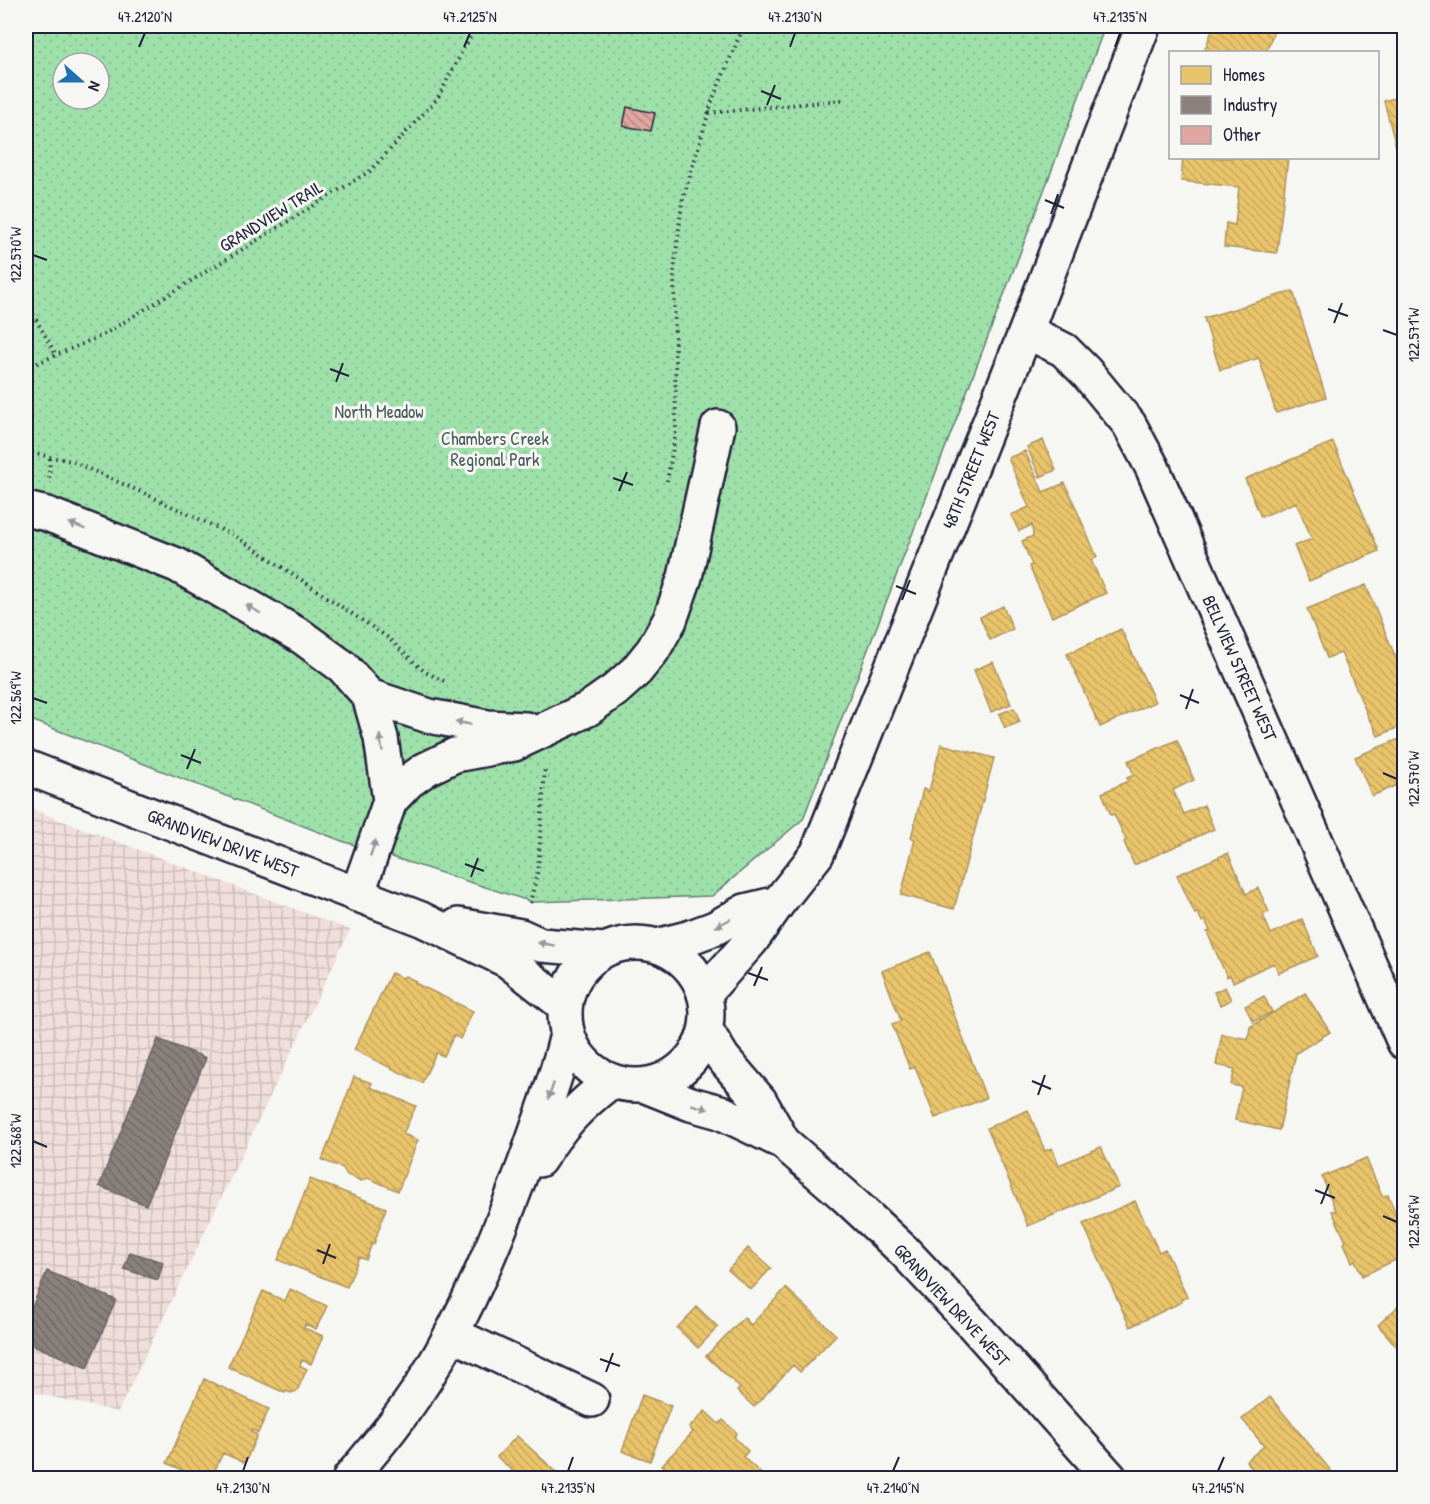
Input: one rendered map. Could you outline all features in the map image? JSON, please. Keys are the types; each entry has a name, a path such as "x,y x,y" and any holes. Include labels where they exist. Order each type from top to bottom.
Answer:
{"street":[{"name":"48TH STREET WEST","path":"704,994 751,941 817,854 1026,331 1143,26"},
{"name":"BELLVIEW STREET WEST","path":"1026,331 1064,350 1086,372 1129,424 1152,467 1404,1042"},
{"path":"357,895 390,801 409,781 426,769 455,755 514,744 544,745 615,690 636,671 653,650 670,620 685,577 718,427"},
{"path":"26,509 47,514 177,565 302,637 343,667 369,696 381,738 390,801"},
{"path":"369,696 429,717 487,727 544,745"},
{"name":"GRANDVIEW DRIVE WEST","path":"26,767 421,919 508,961 565,1020"},
{"path":"350,1479 386,1435 424,1381 452,1334 486,1265 561,1064 570,984 583,965 604,950 630,943 657,946 688,938 715,928 745,911 778,903"},
{"name":"GRANDVIEW DRIVE WEST","path":"421,919 521,936 541,945 604,950"},
{"path":"565,1020 579,1059 610,1082 628,1086 646,1086 664,1080 683,1068 696,1054 706,1030 707,1010 704,994 698,978 683,960 657,946"},
{"name":"GRANDVIEW DRIVE WEST","path":"706,1030 723,1058 760,1101 783,1142"},
{"path":"509,1206 559,1129 586,1100 610,1082"},
{"name":"GRANDVIEW DRIVE WEST","path":"646,1086 691,1104 720,1112 783,1142 904,1251 971,1322 1110,1479"},
{"path":"452,1334 592,1400"}],"path":[{"name":"GRANDVIEW TRAIL","path":"26,368 103,334 370,171 437,99 476,26"},
{"path":"666,484 676,432 674,270 682,202 709,112 744,26"},
{"path":"709,112 842,100"},
{"path":"26,304 56,355"},
{"path":"26,452 71,461 237,537 387,637 425,672 445,681"},
{"path":"529,911 538,870 544,745"}],"shaded area":[{"path":"26,807 350,930 118,1412 26,1391"}],"green space":[{"name":"Chambers Creek Regional Park","path":"26,26 1105,26 803,819 712,896 532,902 342,841 26,718"}],"building: Homes":[{"path":"1210,26 1276,26 1266,51 1204,51 1212,30"},
{"path":"1404,95 1404,177 1384,101"},
{"path":"1183,159 1288,159 1277,253 1224,247 1226,223 1235,225 1239,187 1181,181"},
{"path":"1293,291 1326,397 1276,413 1259,358 1220,370 1204,318"},
{"path":"1043,440 1056,470 1040,477 1027,447"},
{"path":"1333,442 1379,551 1309,581 1294,546 1312,539 1296,502 1261,517 1245,479"},
{"path":"1025,451 1043,492 1065,483 1097,557 1091,560 1106,593 1052,617 1029,566 1032,565 1022,541 1033,536 1032,525 1019,531 1011,515 1029,507 1008,458"},
{"path":"1366,585 1404,678 1404,725 1378,736 1341,653 1327,658 1307,609"},
{"path":"1003,606 1013,629 990,640 980,617"},
{"path":"1121,629 1155,702 1100,727 1067,654"},
{"path":"993,662 1011,704 991,712 974,670"},
{"path":"1014,708 1020,722 1005,728 999,714"},
{"path":"1404,737 1404,782 1372,796 1355,757"},
{"path":"1177,740 1194,780 1173,790 1184,814 1204,805 1214,829 1134,865 1124,842 1126,840 1114,814 1111,815 1102,793 1128,781 1127,778 1134,775 1128,761"},
{"path":"941,744 994,758 954,909 901,895 915,839 911,838 923,789 929,791"},
{"path":"1228,853 1246,894 1258,888 1269,912 1263,915 1271,934 1302,919 1318,956 1279,973 1274,963 1233,982 1230,975 1227,977 1207,932 1210,931 1205,920 1202,922 1198,913 1195,914 1177,875"},
{"path":"930,952 986,1098 935,1118 915,1067 910,1069 892,1024 901,1021 882,971"},
{"path":"391,973 416,981 415,983 473,1011 460,1039 454,1035 444,1056 436,1053 422,1083 354,1050"},
{"path":"1225,987 1231,1000 1220,1005 1214,992"},
{"path":"1305,993 1330,1032 1296,1053 1279,1130 1235,1120 1242,1087 1231,1085 1235,1069 1216,1065 1222,1034 1248,1039 1250,1027"},
{"path":"1264,996 1272,1012 1253,1022 1245,1006"},
{"path":"354,1077 372,1083 370,1087 416,1106 403,1134 418,1140 398,1191 368,1178 361,1181 347,1175 343,1168 322,1160"},
{"path":"1028,1110 1045,1151 1052,1148 1059,1165 1101,1147 1119,1187 1028,1226 987,1128"},
{"path":"1366,1158 1382,1196 1388,1195 1401,1225 1404,1226 1404,1256 1362,1276 1355,1260 1352,1262 1344,1243 1346,1242 1332,1211 1336,1211 1322,1177"},
{"path":"310,1179 386,1208 374,1244 372,1243 366,1260 359,1257 347,1287 278,1260"},
{"path":"1135,1201 1159,1252 1165,1249 1187,1297 1181,1300 1182,1302 1130,1327 1083,1224"},
{"path":"748,1248 771,1268 751,1290 728,1270"},
{"path":"786,1288 836,1335 800,1372 793,1365 754,1407 737,1391 740,1388 706,1356 744,1317 751,1325"},
{"path":"290,1289 327,1306 316,1329 305,1324 304,1328 323,1336 311,1364 302,1360 300,1366 307,1369 297,1391 291,1393 286,1391 285,1393 228,1367 263,1291 285,1301"},
{"path":"1404,1301 1404,1355 1378,1325"},
{"path":"697,1307 718,1327 698,1348 677,1328"},
{"path":"204,1379 269,1409 258,1433 253,1430 251,1432 257,1435 245,1463 223,1453 215,1470 219,1472 216,1478 200,1478 167,1463"},
{"path":"642,1395 671,1406 650,1461 622,1451"},
{"path":"1270,1397 1337,1478 1260,1478 1246,1461 1264,1446 1242,1419"},
{"path":"705,1411 719,1424 723,1420 737,1433 734,1437 748,1451 743,1457 766,1478 677,1478 662,1465 693,1432 689,1428"},
{"path":"517,1436 561,1476 559,1478 521,1478 497,1457"}],"building: Industry":[{"path":"158,1039 206,1058 146,1205 99,1186"},
{"path":"130,1252 163,1262 158,1280 124,1269"},
{"path":"47,1271 116,1300 87,1368 26,1342 26,1316 28,1317"}],"building: Other":[{"path":"627,107 655,113 651,131 623,126"}],"park label":[{"name":"North Meadow","path":"379,411"}]}
